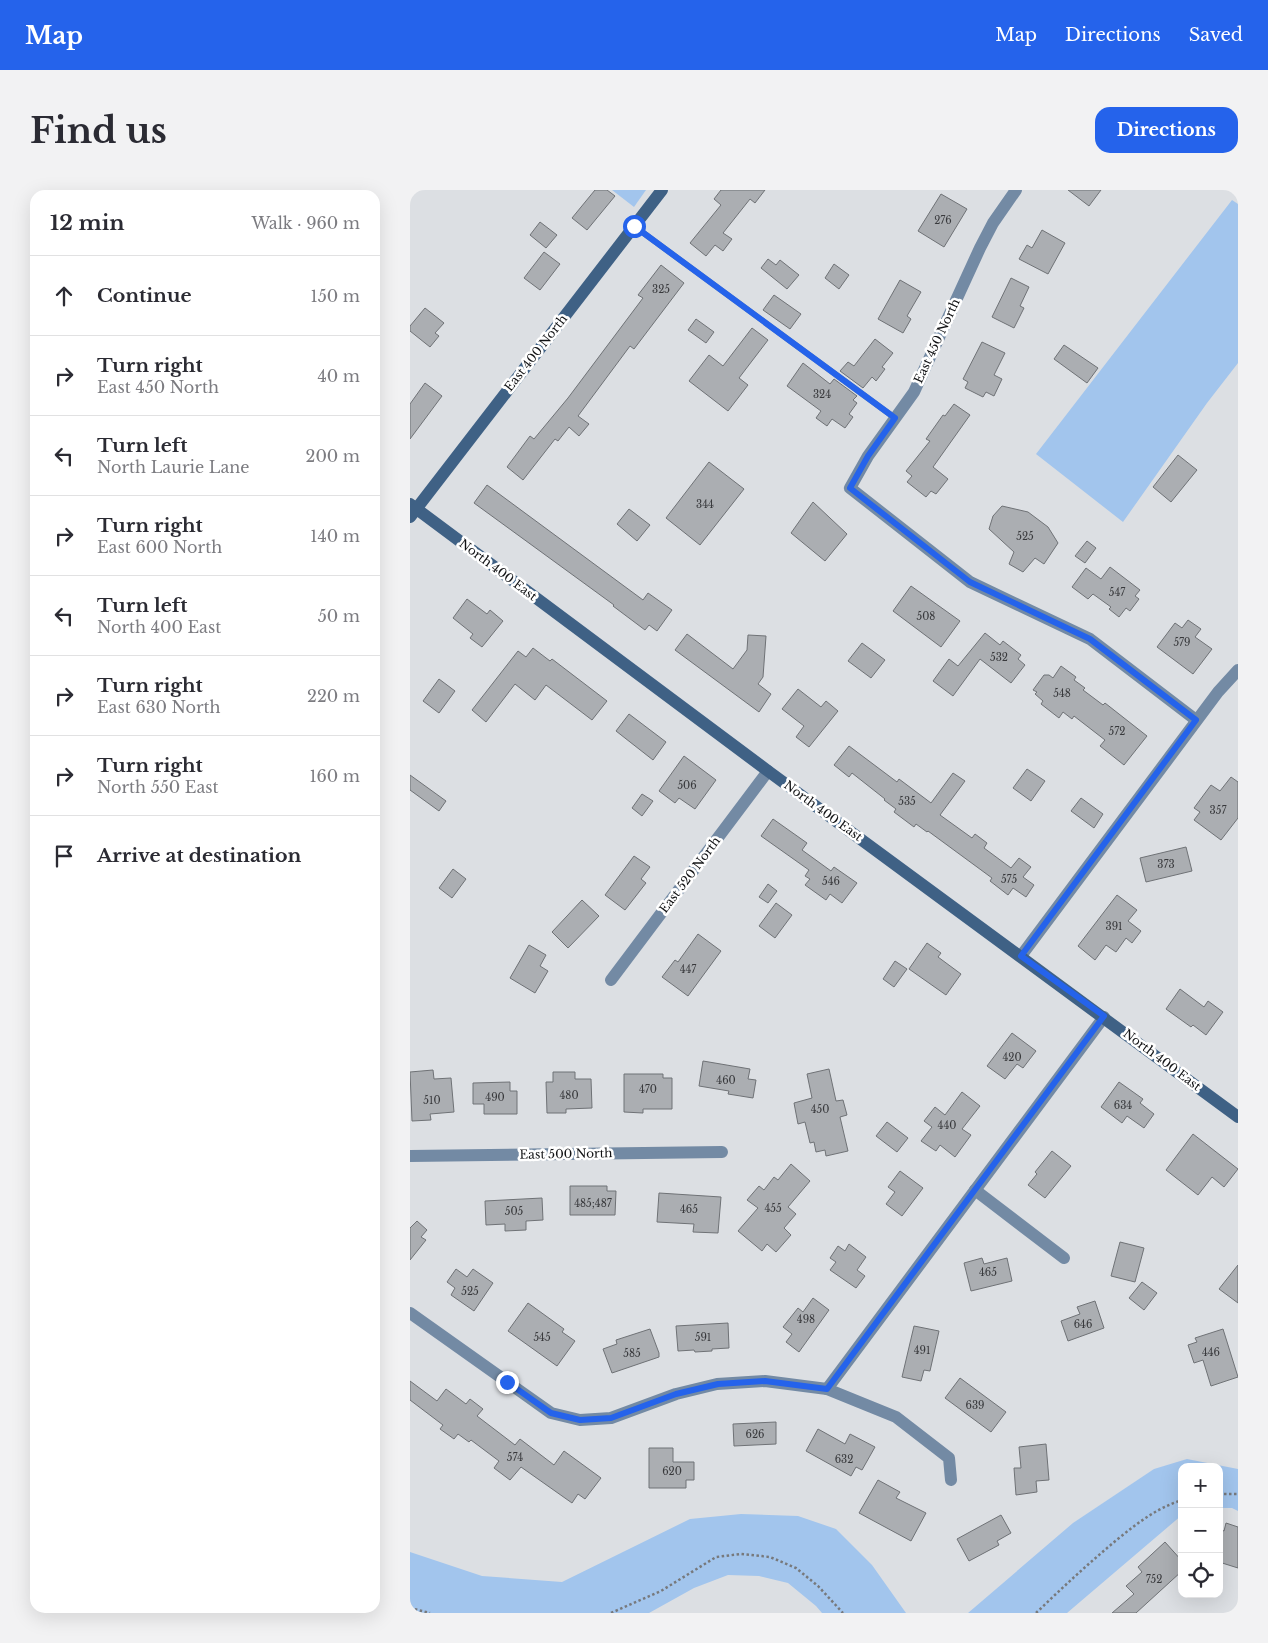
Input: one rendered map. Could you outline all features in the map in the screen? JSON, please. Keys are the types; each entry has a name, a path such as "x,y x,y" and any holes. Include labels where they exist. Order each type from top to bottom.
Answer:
{"street":[{"name":"East 450 North","path":"1016,190 993,223 914,392 868,456 850,488 970,582 1090,639 1196,720"},
{"name":"East 400 North","path":"412,510 658,193"},
{"name":"North 400 East","path":"412,510 1104,1016 1238,1117"},
{"path":"1021,956 1196,720 1238,670"},
{"name":"East 520 North","path":"611,980 768,770"},
{"path":"827,1389 1104,1016"},
{"name":"East 500 North","path":"410,1156 722,1152"},
{"path":"975,1190 1064,1258"},
{"path":"410,1313 551,1413 580,1420 611,1418 676,1394 718,1384 765,1381 827,1389 896,1417 949,1458 951,1480"}],"lane":[{"path":"634,226 895,418"}],"path":[{"path":"1223,1494 1238,1494"},
{"path":"1036,1613 1096,1557 1144,1519 1166,1505 1178,1501"},
{"path":"611,1613 661,1591 716,1557 741,1554 770,1557 796,1568 818,1586 843,1613"},
{"path":"410,1608 430,1613"}],"shaded area":[{"path":"612,190 646,190 634,207"},
{"path":"1232,200 1238,204 1238,363 1207,403 1123,522 1036,454"},
{"path":"1187,1459 1207,1463 1178,1463 1178,1518 1067,1613 968,1613 1073,1523 1154,1469"},
{"path":"1223,1466 1238,1469 1238,1511 1232,1508 1223,1508"},
{"path":"741,1514 798,1516 836,1529 872,1565 906,1613 822,1613 788,1583 759,1576 728,1575 694,1588 649,1613 410,1613 410,1552 482,1576 562,1582 690,1519"}],"building":[{"path":"595,190 607,190 615,196 587,230 572,218"},
{"path":"721,190 765,190 755,203 750,199 723,233 732,239 723,251 715,245 706,256 690,243 721,205 714,199"},
{"path":"1068,190 1101,190 1089,206"},
{"path":"941,194 967,209 944,247 918,231"},
{"path":"540,222 557,235 546,248 530,235"},
{"path":"1042,230 1065,243 1048,274 1019,259 1027,245 1032,248"},
{"path":"544,252 560,264 540,290 524,278"},
{"path":"768,259 776,265 780,260 799,275 787,289 761,268"},
{"path":"834,264 849,275 839,289 825,278"},
{"path":"661,265 684,283 634,349 630,346 578,416 589,424 579,436 569,427 558,441 555,439 523,480 507,467 530,436 534,439 568,398 643,298 638,295"},
{"path":"1011,278 1029,287 1020,306 1024,308 1014,328 992,317"},
{"path":"900,280 921,292 907,316 911,319 903,333 878,319"},
{"path":"774,295 801,314 790,329 763,310"},
{"path":"425,308 444,323 435,333 439,336 430,347 410,331 410,326"},
{"path":"696,319 714,332 706,343 688,330"},
{"path":"752,328 768,340 739,378 748,385 728,411 689,381 709,355 723,366"},
{"path":"875,339 893,353 882,367 885,369 876,381 872,377 863,388 840,371 848,362 854,366"},
{"path":"982,342 1005,353 994,375 1002,379 994,396 986,392 983,397 965,388 968,382 963,379"},
{"path":"1064,345 1098,368 1087,383 1054,359"},
{"path":"803,363 830,384 834,379 857,396 853,400 857,403 849,414 853,417 845,428 832,419 827,426 816,418 821,411 787,386"},
{"path":"425,383 442,396 410,439 410,404"},
{"path":"954,404 970,415 933,467 948,479 936,494 931,491 926,497 907,482 912,476 906,471 930,441 926,439 943,415 945,416"},
{"path":"1178,455 1197,470 1171,502 1153,487"},
{"path":"709,462 744,489 700,545 666,518"},
{"path":"487,485 643,600 648,593 672,610 657,631 649,625 645,630 614,605 474,503"},
{"path":"813,502 847,534 825,561 791,533"},
{"path":"1002,506 1028,512 1048,527 1058,543 1044,564 1035,558 1023,572 1009,564 1014,552 989,529 993,516"},
{"path":"629,509 650,525 637,541 617,524"},
{"path":"1087,541 1096,548 1085,563 1075,556"},
{"path":"1110,567 1140,590 1135,596 1139,599 1130,611 1126,608 1119,617 1109,609 1111,607 1093,594 1088,599 1072,587 1086,568 1101,579"},
{"path":"911,586 960,621 941,647 893,611"},
{"path":"467,599 487,614 490,610 503,621 482,647 470,638 473,634 453,618"},
{"path":"1188,620 1201,629 1195,637 1212,649 1193,674 1157,647 1175,623 1182,628"},
{"path":"985,633 1000,645 1003,641 1021,655 1018,659 1025,665 1011,683 980,659 953,696 933,681 949,659 958,666"},
{"path":"687,634 733,669 747,650 748,635 766,636 763,677 758,684 771,694 759,712 675,650"},
{"path":"862,643 885,660 871,678 848,661"},
{"path":"533,648 550,661 552,659 607,701 592,720 546,685 535,700 515,684 486,722 472,710 518,651 526,657"},
{"path":"1061,666 1076,677 1074,680 1085,688 1083,690 1103,705 1105,703 1147,736 1124,765 1100,746 1105,740 1074,716 1072,719 1063,712 1059,718 1041,704 1043,701 1035,694 1037,692 1033,690 1044,675 1049,675 1053,678"},
{"path":"439,679 455,691 439,713 423,701"},
{"path":"798,689 821,707 826,701 838,711 809,747 796,737 804,726 782,709"},
{"path":"629,714 666,742 653,760 616,731"},
{"path":"849,746 897,782 899,779 931,803 953,773 965,781 940,815 972,838 975,834 987,843 984,848 1011,868 1019,858 1031,867 1023,877 1034,885 1026,897 1013,888 1008,895 990,881 992,878 928,831 916,824 914,827 894,812 896,809 852,773 849,777 834,765"},
{"path":"684,756 716,780 695,809 679,798 675,803 659,791"},
{"path":"1027,769 1045,781 1031,801 1013,788"},
{"path":"410,775 446,801 439,811 410,790"},
{"path":"1231,777 1238,782 1238,818 1221,840 1194,820 1200,812 1194,808 1211,785 1220,791"},
{"path":"642,794 653,801 642,816 632,808"},
{"path":"1081,798 1103,814 1094,828 1071,811"},
{"path":"773,819 807,843 802,850 831,871 834,867 857,883 842,903 830,894 826,900 805,885 810,879 805,876 809,870 761,836"},
{"path":"1186,847 1192,871 1146,882 1140,858"},
{"path":"634,856 650,867 641,879 646,883 625,910 605,895"},
{"path":"453,869 466,879 452,898 439,888"},
{"path":"768,884 777,891 768,903 759,897"},
{"path":"1117,895 1137,910 1128,921 1141,931 1132,943 1126,938 1116,952 1106,945 1095,960 1078,946"},
{"path":"582,900 599,916 568,948 552,932"},
{"path":"776,903 792,915 775,938 759,926"},
{"path":"698,934 721,951 688,996 662,977 675,960 678,962"},
{"path":"927,943 941,953 938,957 961,974 946,995 909,969"},
{"path":"529,945 546,955 540,966 548,971 535,993 510,978"},
{"path":"895,961 907,969 894,987 883,979"},
{"path":"1180,989 1204,1007 1208,1001 1223,1012 1206,1035 1166,1009"},
{"path":"1012,1033 1036,1051 1023,1068 1017,1064 1005,1079 987,1066"},
{"path":"703,1061 750,1069 748,1079 756,1080 753,1098 728,1094 729,1091 699,1086"},
{"path":"829,1069 836,1101 843,1100 847,1115 840,1117 848,1151 826,1156 825,1150 816,1152 814,1142 810,1143 805,1122 798,1124 794,1103 812,1098 807,1074"},
{"path":"433,1070 434,1079 451,1078 454,1112 430,1114 431,1120 412,1121 410,1072"},
{"path":"553,1072 575,1072 575,1079 591,1079 592,1108 566,1109 566,1113 547,1113 546,1082 553,1082"},
{"path":"624,1074 663,1074 663,1078 672,1078 672,1109 643,1109 643,1113 624,1112"},
{"path":"510,1082 510,1091 517,1091 517,1114 484,1114 484,1104 473,1104 473,1083"},
{"path":"1119,1082 1143,1099 1140,1103 1154,1114 1144,1128 1127,1116 1122,1123 1101,1107"},
{"path":"962,1092 980,1106 962,1129 971,1135 955,1157 940,1145 936,1151 921,1141 932,1127 924,1121 935,1107 945,1115"},
{"path":"887,1122 908,1138 897,1152 876,1136"},
{"path":"1193,1134 1238,1169 1224,1187 1212,1177 1198,1195 1166,1170"},
{"path":"1052,1151 1071,1166 1045,1198 1028,1185 1037,1174 1035,1172"},
{"path":"791,1164 810,1181 788,1207 796,1214 784,1228 791,1235 776,1252 767,1244 762,1251 738,1231 758,1208 747,1200 759,1186 764,1190 774,1177 778,1180"},
{"path":"900,1171 923,1188 902,1216 886,1204 895,1192 888,1187"},
{"path":"570,1186 607,1186 607,1191 616,1191 615,1215 570,1215"},
{"path":"659,1193 721,1197 718,1233 693,1232 694,1224 657,1222"},
{"path":"542,1198 543,1220 526,1221 526,1230 505,1231 505,1224 486,1225 485,1201"},
{"path":"417,1221 427,1230 421,1237 426,1240 410,1260 410,1228"},
{"path":"1120,1242 1144,1248 1135,1282 1111,1276"},
{"path":"849,1244 866,1257 857,1270 865,1276 856,1288 830,1270 836,1262 830,1258 838,1246 845,1251"},
{"path":"982,1258 984,1264 1007,1258 1012,1281 971,1291 964,1263"},
{"path":"1238,1265 1238,1303 1219,1289"},
{"path":"456,1269 467,1277 473,1269 493,1283 474,1311 451,1295 455,1288 447,1282"},
{"path":"1142,1282 1157,1293 1144,1310 1129,1298"},
{"path":"813,1298 829,1310 799,1352 786,1342 792,1334 783,1327 798,1308 803,1312"},
{"path":"1095,1301 1104,1328 1068,1341 1061,1321 1080,1314 1077,1307"},
{"path":"528,1303 564,1329 562,1332 575,1341 557,1366 508,1331"},
{"path":"728,1323 729,1348 695,1352 694,1350 678,1351 676,1326"},
{"path":"914,1326 939,1331 930,1371 924,1370 921,1381 902,1377"},
{"path":"650,1329 659,1357 612,1373 603,1349 617,1344 616,1340"},
{"path":"1223,1329 1238,1377 1211,1386 1203,1360 1194,1363 1188,1345 1197,1342 1195,1338"},
{"path":"960,1378 1006,1412 991,1432 945,1398"},
{"path":"410,1381 437,1401 446,1389 466,1404 470,1399 483,1409 477,1416 515,1445 520,1439 554,1465 564,1451 601,1478 585,1499 578,1494 572,1503 521,1467 510,1480 494,1468 499,1461 471,1440 469,1442 458,1434 454,1439 440,1429 443,1425 410,1400"},
{"path":"776,1422 776,1444 734,1446 733,1424"},
{"path":"818,1429 845,1444 850,1434 875,1447 862,1470 856,1467 851,1476 806,1451"},
{"path":"1046,1444 1049,1480 1036,1481 1037,1492 1016,1495 1014,1468 1021,1468 1019,1447"},
{"path":"649,1448 673,1448 673,1462 694,1462 694,1480 686,1480 686,1488 649,1488"},
{"path":"878,1480 900,1492 896,1498 926,1513 911,1541 859,1513"},
{"path":"1001,1515 1011,1533 997,1541 999,1545 969,1561 957,1539"},
{"path":"1226,1523 1238,1527 1238,1568 1223,1563"},
{"path":"1165,1542 1178,1557 1178,1575 1136,1613 1112,1613 1134,1594 1126,1586 1142,1572 1138,1567"}],"route":[{"path":"507,1382 551,1413 580,1420 611,1418 676,1394 718,1384 765,1381 827,1389 1104,1016 1021,956 1196,720 1090,639 970,582 850,488 868,456 895,418 634,226"}]}
